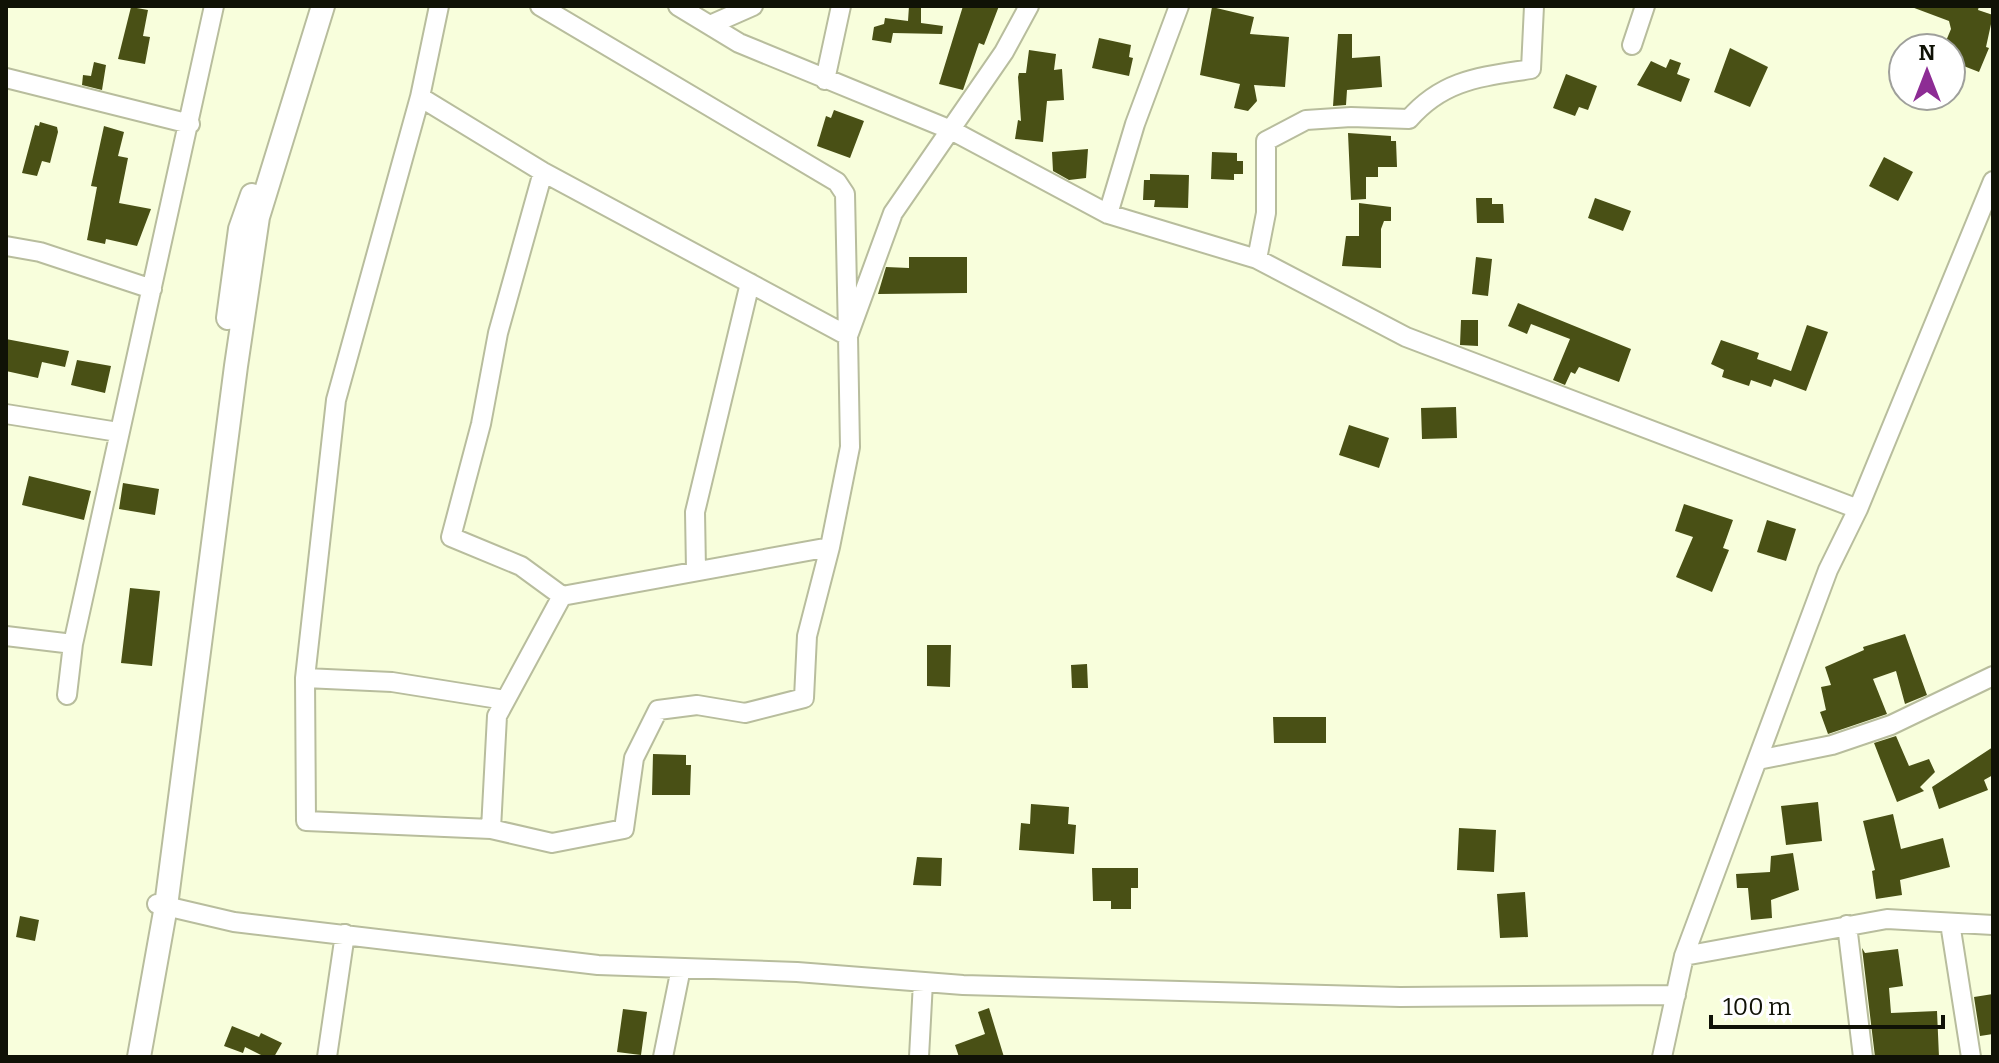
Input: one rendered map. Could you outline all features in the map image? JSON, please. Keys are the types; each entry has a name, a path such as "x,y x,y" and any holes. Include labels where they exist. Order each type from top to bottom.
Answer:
{"main road":[{"path":"128,1057 162,905 240,229 285,93 308,6"},
{"path":"139,1057 258,217 323,6"}],"street":[{"path":"67,695 73,644 118,432 190,124 214,6"},
{"path":"439,6 420,97 336,400 305,678 306,821 491,829 552,843 624,829 634,758 658,710 697,705 745,713 804,698 807,636 830,547 850,447 845,194 837,182 540,6"},
{"path":"678,6 739,43 951,130 1108,214 1257,259 1406,337 1858,509"},
{"path":"710,25 753,6"},
{"path":"825,80 841,6"},
{"path":"848,336 893,213 1004,52 1029,6"},
{"path":"1108,214 1135,124 1179,6"},
{"path":"1257,259 1266,213 1266,141 1306,120 1351,117 1409,119 1427,98 1469,78 1531,69 1534,6"},
{"path":"1632,45 1645,6"},
{"path":"6,78 190,124"},
{"path":"420,97 543,172 848,336"},
{"path":"543,172 498,333 481,424 451,537 521,566 562,596 830,547"},
{"path":"1662,1057 1684,956 1828,570 1858,509 1993,183"},
{"path":"6,246 40,252 152,289"},
{"path":"696,570 695,512 750,283"},
{"path":"6,414 118,432"},
{"path":"491,829 497,716 562,596"},
{"path":"6,636 73,644"},
{"path":"1758,760 1832,745 1876,730 1993,676"},
{"path":"305,678 392,682 505,700"},
{"path":"162,905 234,922 598,965 923,982 1400,997 1676,995"},
{"path":"1684,956 1887,919 1993,925"},
{"path":"1950,923 1971,1057"},
{"path":"1847,925 1863,1057"},
{"path":"327,1057 345,934"},
{"path":"663,1057 681,968"},
{"path":"919,1057 923,982"}],"building":[{"path":"909,6 921,6 921,23 943,26 942,34 893,33 891,43 872,40 874,27 884,24 885,18 908,21"},
{"path":"963,6 999,6 984,45 979,43 963,90 939,84"},
{"path":"1909,6 1979,6 1978,10 1993,15 1986,47 1989,48 1979,72 1967,67 1967,32 1950,32 1949,21"},
{"path":"131,7 148,10 143,36 150,37 145,64 118,59"},
{"path":"1212,7 1254,17 1250,34 1289,37 1285,87 1254,85 1257,101 1248,111 1234,108 1240,84 1200,75"},
{"path":"1338,34 1352,34 1352,58 1380,56 1382,87 1347,90 1346,105 1333,106"},
{"path":"1099,38 1131,45 1129,57 1133,58 1129,76 1092,68"},
{"path":"1730,48 1768,67 1750,107 1714,92"},
{"path":"1029,50 1056,54 1054,70 1062,69 1064,100 1047,101 1043,142 1015,139 1018,120 1021,121 1018,77 1019,73 1026,73"},
{"path":"1670,59 1681,63 1677,74 1690,79 1681,102 1637,85 1651,61 1666,68"},
{"path":"94,62 106,65 102,90 82,85 83,75 91,76"},
{"path":"1566,74 1597,86 1588,110 1579,107 1575,116 1553,108"},
{"path":"834,110 864,121 850,158 817,146 826,116 831,118"},
{"path":"40,122 57,127 50,163 42,161 37,176 22,173 35,125 39,126"},
{"path":"104,126 124,132 118,156 128,158 119,203 151,209 137,246 106,239 105,244 87,240 97,187 91,186"},
{"path":"1348,133 1391,136 1391,141 1396,141 1397,167 1378,167 1378,177 1366,177 1366,199 1351,200"},
{"path":"1088,149 1086,178 1069,180 1053,171 1052,152"},
{"path":"1212,152 1237,153 1237,161 1243,161 1243,174 1234,174 1234,180 1211,179"},
{"path":"1884,157 1913,172 1898,201 1869,186"},
{"path":"1150,174 1189,175 1188,208 1154,207 1155,200 1143,200 1144,180 1150,180"},
{"path":"1476,198 1492,198 1492,204 1503,204 1504,223 1477,223"},
{"path":"1595,198 1631,211 1623,231 1588,218"},
{"path":"1359,203 1391,207 1391,221 1384,221 1381,229 1381,268 1342,266 1346,236 1359,236"},
{"path":"909,257 967,257 967,293 878,294 886,267 909,268"},
{"path":"1476,257 1492,259 1488,296 1472,294"},
{"path":"1518,303 1631,349 1619,382 1579,367 1575,374 1571,372 1565,385 1553,380 1570,339 1531,324 1527,334 1508,326"},
{"path":"1461,320 1478,320 1478,346 1460,345"},
{"path":"1807,325 1828,332 1806,391 1774,379 1771,387 1751,380 1749,386 1722,377 1724,370 1711,364 1721,340 1759,353 1757,359 1791,371"},
{"path":"6,339 69,351 65,367 42,362 38,378 6,371"},
{"path":"77,360 111,366 105,393 71,385"},
{"path":"1456,407 1457,438 1422,439 1421,408"},
{"path":"1349,425 1389,438 1379,468 1339,455"},
{"path":"29,476 91,491 84,520 22,505"},
{"path":"123,483 159,489 155,515 119,509"},
{"path":"1684,504 1733,520 1723,548 1729,550 1712,592 1676,577 1693,537 1675,531"},
{"path":"1767,520 1796,529 1786,561 1757,552"},
{"path":"130,588 160,591 152,666 121,663"},
{"path":"1905,634 1927,695 1905,704 1896,671 1873,679 1887,714 1828,734 1820,712 1826,710 1821,687 1831,685 1825,667 1864,650 1863,647"},
{"path":"927,645 951,645 950,687 927,686"},
{"path":"1087,664 1088,688 1072,688 1071,665"},
{"path":"1273,717 1326,717 1326,743 1274,743"},
{"path":"1896,736 1909,766 1929,759 1935,772 1920,787 1924,791 1897,802 1874,743"},
{"path":"1993,747 1993,775 1984,780 1988,790 1939,809 1932,787"},
{"path":"653,754 686,755 686,765 691,765 690,795 652,795"},
{"path":"1818,802 1822,841 1786,845 1781,806"},
{"path":"1031,804 1069,807 1068,824 1076,825 1074,854 1019,850 1021,823 1030,824"},
{"path":"1893,814 1901,849 1943,838 1950,867 1900,880 1902,895 1876,899 1872,871 1875,870 1863,821"},
{"path":"1459,828 1496,830 1494,872 1457,870"},
{"path":"1793,853 1799,890 1771,900 1772,918 1751,920 1748,888 1737,888 1736,874 1770,872 1771,856"},
{"path":"917,857 942,858 941,886 913,885"},
{"path":"1092,868 1138,868 1138,888 1131,888 1131,909 1111,909 1111,901 1093,901"},
{"path":"1525,892 1528,937 1500,938 1497,894"},
{"path":"20,916 39,920 35,941 16,937"},
{"path":"1862,948 1865,953 1898,949 1903,986 1889,988 1891,1013 1937,1011 1939,1057 1875,1057"},
{"path":"1993,994 1993,1034 1980,1036 1974,997"},
{"path":"989,1008 1004,1057 959,1057 955,1045 985,1034 978,1012"},
{"path":"623,1009 647,1012 641,1055 617,1052"},
{"path":"232,1026 259,1037 261,1033 282,1043 274,1057 265,1057 245,1047 243,1053 224,1046"}]}
